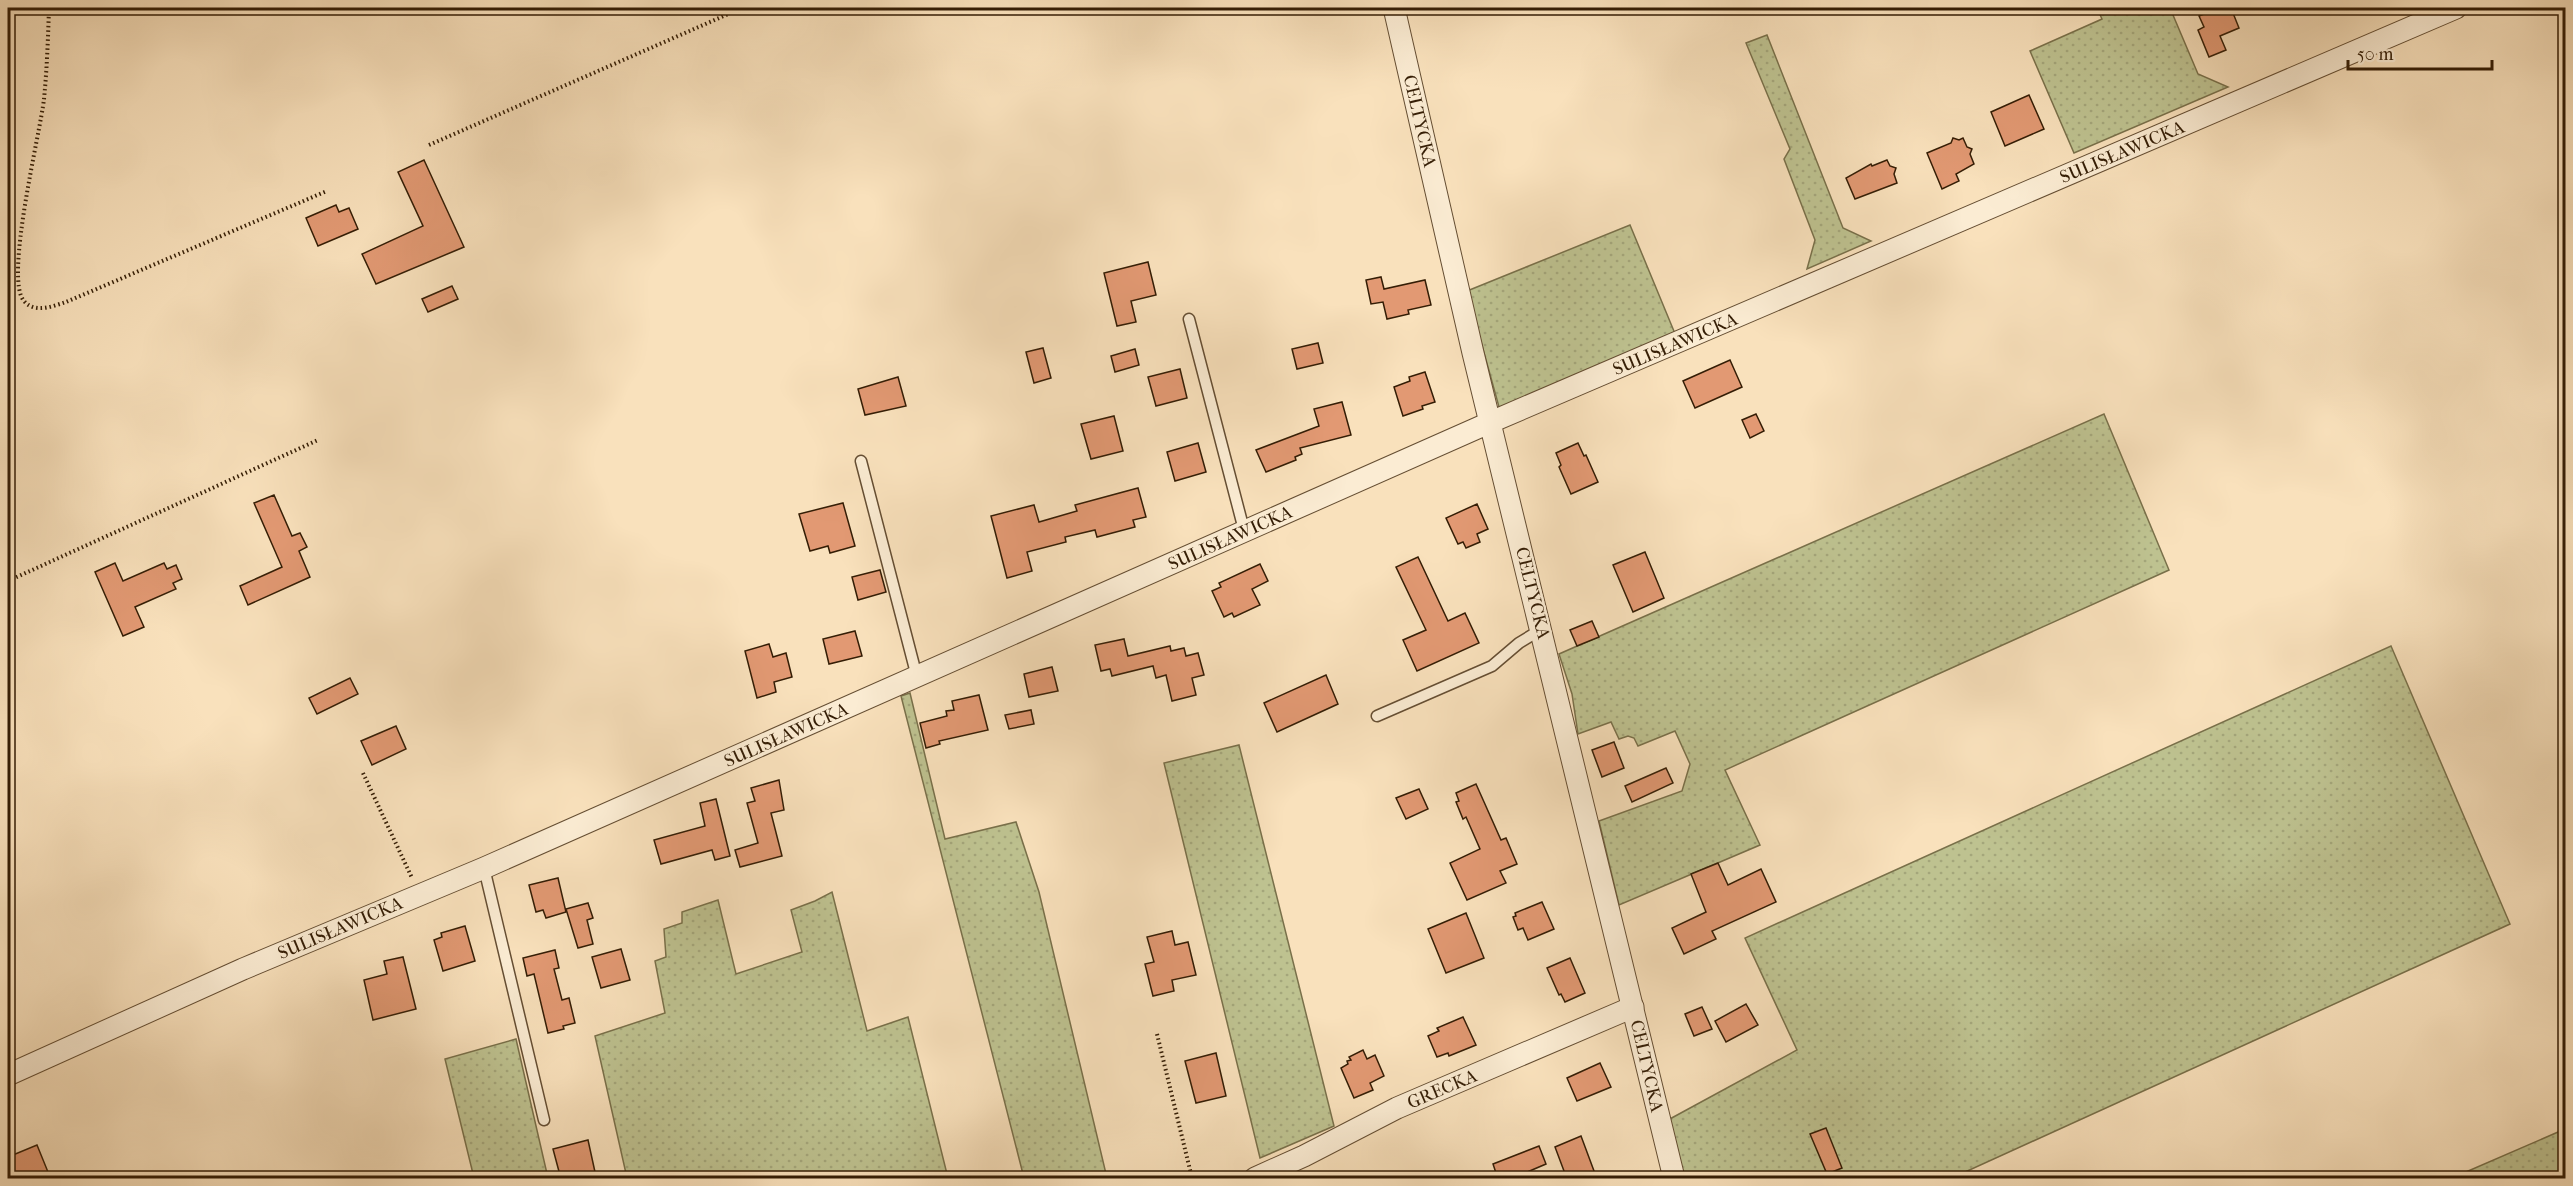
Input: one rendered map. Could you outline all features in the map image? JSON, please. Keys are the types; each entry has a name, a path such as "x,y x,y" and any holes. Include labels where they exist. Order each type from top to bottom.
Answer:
{"street":[{"name":"CELTYCKA","path":"1394,8 1470,341 1542,629 1674,1179"},
{"name":"SULISŁAWICKA","path":"8,1075 243,969 484,868 1491,422 2456,8"},
{"name":"GRECKA","path":"1255,1179 1397,1108 1633,1007"}],"lane":[{"path":"1189,320 1244,530"},
{"path":"861,461 917,677"},
{"path":"1377,716 1492,666 1519,643 1542,629"},
{"path":"484,868 544,1120"}],"path":[{"path":"49,8 44,98 22,224 17,278 19,292 24,301 32,307 42,309 66,302 327,191"},
{"path":"429,145 742,8"},
{"path":"8,581 318,440"},
{"path":"363,773 420,895"},
{"path":"1157,1034 1192,1179"}],"green space":[{"path":"2097,8 2170,8 2198,74 2228,87 2074,153 2030,51 2102,19"},
{"path":"1767,35 1843,228 1871,241 1807,269 1815,240 1784,159 1790,149 1746,43"},
{"path":"1630,225 1676,336 1510,405 1499,407 1467,291"},
{"path":"2104,414 2169,570 1725,770 1760,845 1619,905 1599,821 1682,791 1690,764 1675,731 1638,746 1634,738 1628,736 1619,739 1611,722 1578,734 1572,694 1559,654"},
{"path":"2391,646 2510,924 1952,1178 1682,1178 1668,1120 1797,1050 1745,938"},
{"path":"910,693 945,839 1016,822 1039,892 1107,1178 1024,1178 901,696"},
{"path":"1239,745 1334,1126 1260,1158 1164,763"},
{"path":"832,892 867,1031 908,1017 948,1178 627,1178 595,1036 665,1013 655,961 666,957 664,929 682,923 682,912 718,900 736,974 802,952 791,910"},
{"path":"516,1039 548,1178 474,1178 445,1059"},
{"path":"2565,1129 2565,1178 2452,1178"}],"building":[{"path":"2207,8 2231,8 2239,28 2220,36 2226,50 2209,57 2198,30 2204,27 2199,16 2209,12"},
{"path":"2029,95 2044,129 2005,146 1991,112"},
{"path":"1953,138 1959,140 1963,138 1967,147 1972,149 1970,154 1974,164 1956,174 1959,181 1942,189 1927,153 1951,143"},
{"path":"424,160 464,247 376,284 362,254 423,226 398,172"},
{"path":"1887,160 1890,166 1896,168 1894,174 1897,183 1855,199 1846,178 1871,164 1872,166"},
{"path":"336,205 339,212 349,208 358,229 318,246 306,218"},
{"path":"1148,262 1156,295 1131,301 1136,322 1117,326 1104,273"},
{"path":"1381,277 1384,289 1425,280 1431,305 1408,310 1409,314 1387,319 1383,302 1371,304 1366,280"},
{"path":"452,286 458,299 428,312 422,299"},
{"path":"1318,343 1323,363 1297,369 1292,349"},
{"path":"1043,348 1051,378 1034,383 1026,352"},
{"path":"1135,349 1139,365 1115,372 1111,356"},
{"path":"1730,360 1742,387 1695,408 1683,381"},
{"path":"1180,369 1187,398 1156,406 1148,377"},
{"path":"1425,372 1435,402 1403,416 1394,387 1410,381 1409,377"},
{"path":"898,377 906,406 865,415 858,389"},
{"path":"1342,402 1351,435 1300,448 1302,454 1295,457 1296,460 1266,472 1256,450 1319,426 1314,409"},
{"path":"1756,414 1764,431 1750,438 1742,420"},
{"path":"1114,416 1123,451 1091,459 1081,424"},
{"path":"1198,443 1206,472 1175,481 1167,452"},
{"path":"1578,443 1598,482 1571,494 1559,467 1561,465 1556,453"},
{"path":"1138,488 1146,517 1133,520 1135,527 1097,537 1095,530 1065,537 1066,542 1027,552 1032,571 1007,578 991,516 1034,505 1039,522 1077,511 1075,505"},
{"path":"274,495 292,536 300,533 307,547 299,551 310,577 248,605 240,586 282,567 254,503"},
{"path":"843,503 855,546 830,553 828,546 810,551 799,514"},
{"path":"1477,504 1488,529 1477,534 1480,542 1466,548 1463,542 1458,544 1446,518"},
{"path":"1645,552 1664,598 1633,612 1613,565"},
{"path":"1418,557 1448,621 1465,613 1479,643 1417,671 1403,640 1426,630 1396,567"},
{"path":"115,563 123,581 164,563 167,569 176,565 182,579 173,583 176,589 135,607 144,627 123,636 95,572"},
{"path":"1260,564 1268,581 1252,589 1260,605 1234,617 1232,613 1224,617 1212,591 1221,587 1219,583"},
{"path":"880,570 886,592 858,600 852,577"},
{"path":"1592,621 1599,637 1577,646 1570,630"},
{"path":"855,631 862,656 829,664 823,639"},
{"path":"1124,639 1128,656 1170,646 1171,651 1184,648 1186,656 1198,653 1204,675 1192,678 1196,695 1172,701 1166,675 1156,678 1153,666 1112,676 1110,669 1101,671 1095,645"},
{"path":"769,644 773,657 786,653 792,677 774,682 776,692 757,698 745,651"},
{"path":"1052,667 1058,691 1029,697 1024,674"},
{"path":"1326,675 1338,704 1277,732 1264,703"},
{"path":"350,678 358,694 317,714 309,698"},
{"path":"979,695 988,730 939,741 940,744 926,748 920,723 947,716 946,711 954,710 952,701"},
{"path":"1031,710 1034,724 1009,729 1005,715"},
{"path":"396,726 406,749 372,765 361,741"},
{"path":"1614,742 1624,768 1602,777 1592,750"},
{"path":"1666,768 1673,783 1632,802 1625,786"},
{"path":"779,780 784,810 771,813 782,856 740,867 735,850 758,843 747,803 755,801 751,788"},
{"path":"1476,784 1501,840 1506,838 1517,864 1500,871 1506,883 1467,900 1450,863 1480,849 1466,817 1463,819 1456,802 1459,801 1456,793"},
{"path":"1419,789 1428,809 1406,819 1396,798"},
{"path":"716,799 730,856 715,860 712,850 661,864 654,840 705,826 700,803"},
{"path":"1718,863 1728,885 1761,869 1776,902 1712,931 1716,939 1684,954 1672,928 1706,912 1691,874"},
{"path":"558,878 566,912 546,918 543,910 536,912 529,885"},
{"path":"1542,902 1554,929 1528,940 1523,928 1518,930 1513,917 1516,916 1515,913"},
{"path":"588,903 593,918 587,920 593,944 578,948 566,909"},
{"path":"1466,913 1484,958 1446,973 1428,929"},
{"path":"465,926 475,961 443,971 434,940 442,937 441,933"},
{"path":"1172,931 1175,945 1188,942 1196,975 1172,980 1174,991 1153,996 1145,964 1154,962 1147,937"},
{"path":"621,949 630,980 601,988 592,957"},
{"path":"555,950 559,968 554,969 562,1000 569,998 575,1023 563,1026 564,1029 548,1033 534,974 527,976 523,958"},
{"path":"403,957 416,1009 373,1020 364,980 387,974 384,961"},
{"path":"1570,958 1585,993 1565,1002 1561,994 1559,995 1547,968"},
{"path":"1746,1004 1758,1025 1726,1042 1715,1021"},
{"path":"1702,1007 1712,1029 1694,1036 1685,1014"},
{"path":"1463,1017 1476,1045 1449,1056 1448,1053 1437,1057 1428,1036 1439,1031 1437,1028"},
{"path":"1363,1050 1367,1059 1375,1055 1384,1076 1370,1083 1373,1090 1354,1098 1341,1068 1351,1060 1349,1057"},
{"path":"1216,1053 1226,1096 1196,1103 1185,1061"},
{"path":"1600,1063 1611,1087 1577,1101 1567,1078"},
{"path":"1826,1128 1842,1168 1827,1174 1810,1134"},
{"path":"1581,1136 1597,1179 1567,1179 1555,1147"},
{"path":"588,1140 595,1172 561,1179 553,1149"},
{"path":"37,1145 48,1172 32,1179 8,1179 8,1157"},
{"path":"1539,1146 1546,1164 1511,1179 1498,1179 1493,1164"}]}
